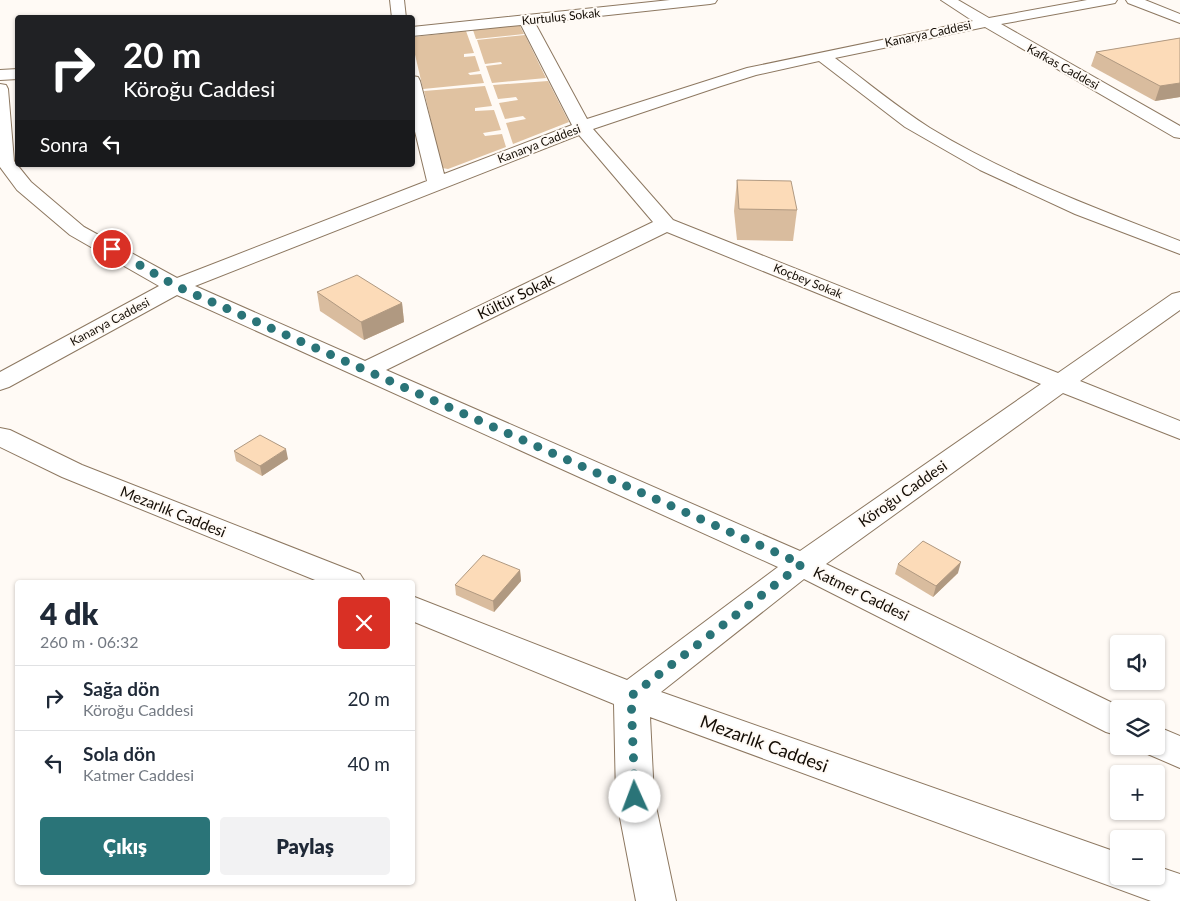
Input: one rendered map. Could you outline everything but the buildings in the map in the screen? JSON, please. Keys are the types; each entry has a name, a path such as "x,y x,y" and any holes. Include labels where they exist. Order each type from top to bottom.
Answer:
{"street":[{"path":"397,0 399,15"},
{"name":"Kurtuluş Sokak","path":"415,32 710,0"},
{"name":"Kafkas Caddesi","path":"948,0 1180,133"},
{"name":"Kanarya Caddesi","path":"0,382 176,286 582,127 753,71 984,22 1110,0"},
{"path":"1133,0 1180,19"},
{"name":"Koçbey Sokak","path":"526,21 582,127 666,224 1180,431"},
{"path":"822,56 925,132 1003,175 1048,197 1180,248"},
{"path":"0,75 15,74"},
{"name":"Katmer Caddesi","path":"0,89 3,162 24,186 77,231 176,286 802,564 1110,718"},
{"path":"415,93 437,184"},
{"name":"Kültür Sokak","path":"366,370 666,224"},
{"name":"Köroğu Caddesi","path":"631,696 802,564 1180,299"},
{"name":"Mezarlık Caddesi","path":"0,436 72,471 343,580"},
{"name":"Mezarlık Caddesi","path":"415,609 631,696 1110,868"},
{"path":"631,696 635,797 656,901"},
{"path":"1165,746 1180,753"},
{"path":"1158,885 1180,893"}],"shaded area":[{"path":"520,26 524,34 476,39 473,30"},
{"path":"466,31 474,53 464,54 464,57 475,56 480,71 468,73 470,75 481,74 484,83 423,89 415,55 415,37"},
{"path":"525,35 546,78 492,83 486,66 502,64 501,62 485,64 477,40"},
{"path":"548,81 569,122 513,144 506,123 526,119 523,116 505,119 499,103 518,100 516,97 498,99 493,85"},
{"path":"485,86 492,106 475,108 475,111 494,110 501,130 483,133 485,136 502,134 506,147 448,169 442,168 424,91"}],"route":[{"path":"112,249 176,286 802,564 631,696 635,797"}]}
